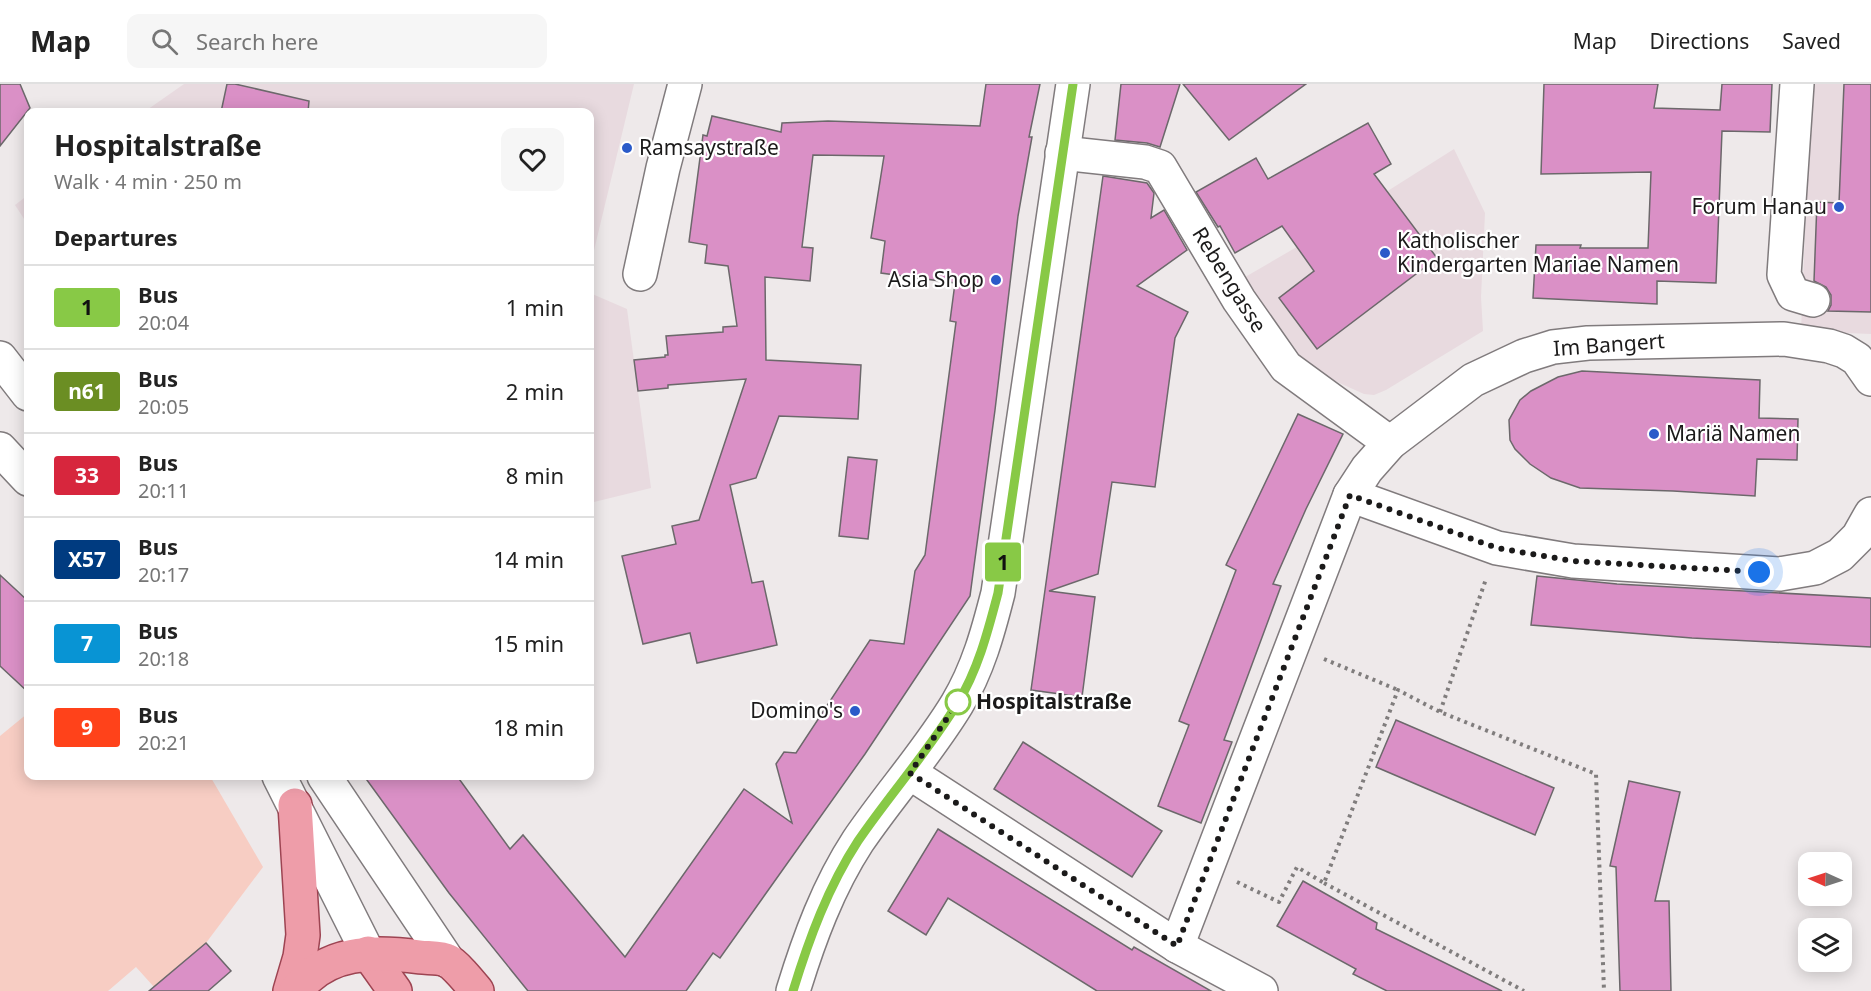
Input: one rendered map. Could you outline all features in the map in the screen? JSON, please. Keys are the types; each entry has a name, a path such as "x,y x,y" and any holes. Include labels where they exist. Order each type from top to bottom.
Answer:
{"main road":[{"path":"290,991 300,957 303,935 295,805"},
{"path":"368,953 395,991"},
{"path":"296,991 313,974 330,962 368,953 448,961 477,991"}],"street":[{"path":"640,274 663,168 685,84"},
{"path":"792,991 806,947 831,889 858,842 910,773 958,702 984,648 998,593 1073,84"},
{"path":"1797,84 1784,275 1792,294 1813,300"},
{"name":"Rebengasse","path":"1062,153 1145,162 1160,167 1239,300 1286,367 1390,443"},
{"name":"Im Bangert","path":"1177,946 1350,495 1367,469 1390,443 1473,380 1524,356 1553,346 1588,343 1784,339 1829,346 1844,351 1857,359 1871,379"},
{"path":"0,358 24,389"},
{"path":"0,449 24,475"},
{"path":"1350,495 1497,548 1573,561 1780,574 1815,568 1840,555 1858,537 1871,514"},
{"path":"910,773 1177,946 1261,991"},
{"path":"281,780 368,953"},
{"path":"327,780 448,961"}],"path":[{"path":"1440,712 1497,548"},
{"path":"1293,646 1398,690 1440,712 1596,774 1604,991"},
{"path":"1324,883 1398,690"},
{"path":"1207,868 1279,902 1297,867 1524,991"}],"shaded area":[{"path":"184,84 634,84 594,250 594,108 150,108"},
{"name":"Forum Hanau","path":"1811,84 1871,84 1871,334 1801,331"},
{"name":"Katholischer Kindergarten Mariae Namen","path":"1454,149 1485,213 1481,297 1483,331 1374,395 1364,394 1315,372 1257,307 1240,280 1326,230"},
{"path":"24,198 24,219 15,205"},
{"path":"594,295 627,309 651,488 594,502"},
{"path":"24,716 24,780 212,780 263,867 206,943 154,987 136,967 108,991 0,991 0,736"}],"building":[{"path":"0,84 20,84 30,108 24,108 24,116 0,146"},
{"path":"227,84 309,101 308,108 222,108"},
{"path":"986,84 1040,84 1029,137 1032,137 1018,216 970,596 865,754 720,958 713,953 686,991 528,991 449,893 367,780 460,780 510,849 523,835 625,957 744,789 792,823 776,764 784,752 796,753 870,640 904,644 915,571 925,555 956,322 950,321 955,283 881,273 885,241 871,238 884,156 813,155 802,247 813,248 810,281 765,277 766,360 861,365 858,419 779,416 756,478 730,485 752,583 763,581 777,645 697,663 690,633 643,644 622,556 676,544 672,526 699,520 746,379 668,385 668,388 638,391 634,360 668,355 666,336 723,332 723,327 737,326 728,266 705,263 707,245 689,242 703,135 707,136 712,116 781,132 782,123 828,121 980,126"},
{"path":"1121,84 1180,84 1160,147 1147,143 1115,140"},
{"path":"1183,84 1306,84 1229,140"},
{"path":"1544,84 1658,84 1654,108 1720,110 1722,84 1772,84 1770,132 1722,131 1716,283 1657,281 1657,304 1533,298 1536,245 1581,245 1580,248 1648,248 1651,172 1541,174"},
{"path":"1844,84 1871,84 1871,312 1828,311 1831,305 1831,295 1826,287 1814,281 1817,202 1839,203"},
{"path":"1368,123 1391,164 1374,174 1437,258 1317,349 1279,298 1314,271 1282,226 1235,253 1220,226 1218,227 1196,192 1256,158 1268,179"},
{"path":"1103,176 1147,183 1154,193 1151,218 1164,210 1187,250 1137,286 1188,312 1175,338 1155,487 1112,482 1098,574 1049,591 1095,597 1082,697 1031,690"},
{"name":"Mariä Namen","path":"1582,371 1760,380 1759,418 1798,419 1797,460 1757,459 1755,496 1580,488 1551,478 1530,464 1515,449 1510,440 1509,420 1520,400 1531,391 1558,377"},
{"path":"1298,414 1343,434 1306,509 1273,584 1281,586 1224,740 1232,742 1201,823 1158,806 1189,725 1179,721 1236,570 1226,565"},
{"path":"848,457 877,460 868,539 839,536"},
{"path":"0,575 24,597 24,688 0,666"},
{"path":"1537,576 1617,584 1871,598 1871,647 1692,638 1531,625"},
{"path":"1396,720 1554,788 1535,835 1376,767"},
{"path":"1023,742 1162,831 1132,877 994,789"},
{"path":"1629,781 1680,792 1655,901 1669,901 1671,991 1620,991 1616,867 1610,866"},
{"path":"938,829 1132,950 1134,947 1211,991 1097,991 948,898 926,935 888,911"},
{"path":"1303,881 1377,923 1376,929 1502,991 1387,991 1353,974 1356,969 1277,926"},
{"path":"206,943 231,971 208,991 149,991"}],"bus line":[{"name":"1","path":"793,991 806,947 831,889 858,842 910,773 958,702 984,648 998,593 1073,84"}],"place":[{"name":"Ramsaystraße","path":"627,148"},
{"name":"Forum Hanau","path":"1839,207"},
{"name":"Katholischer Kindergarten Mariae Namen","path":"1385,253"},
{"name":"Asia Shop","path":"996,280"},
{"name":"Mariä Namen","path":"1654,434"},
{"name":"Hospitalstraße","path":"958,702"},
{"name":"Domino's","path":"855,711"}],"route":[{"path":"958,702 910,773 1177,946 1350,495 1497,548 1573,561 1759,572"}]}
